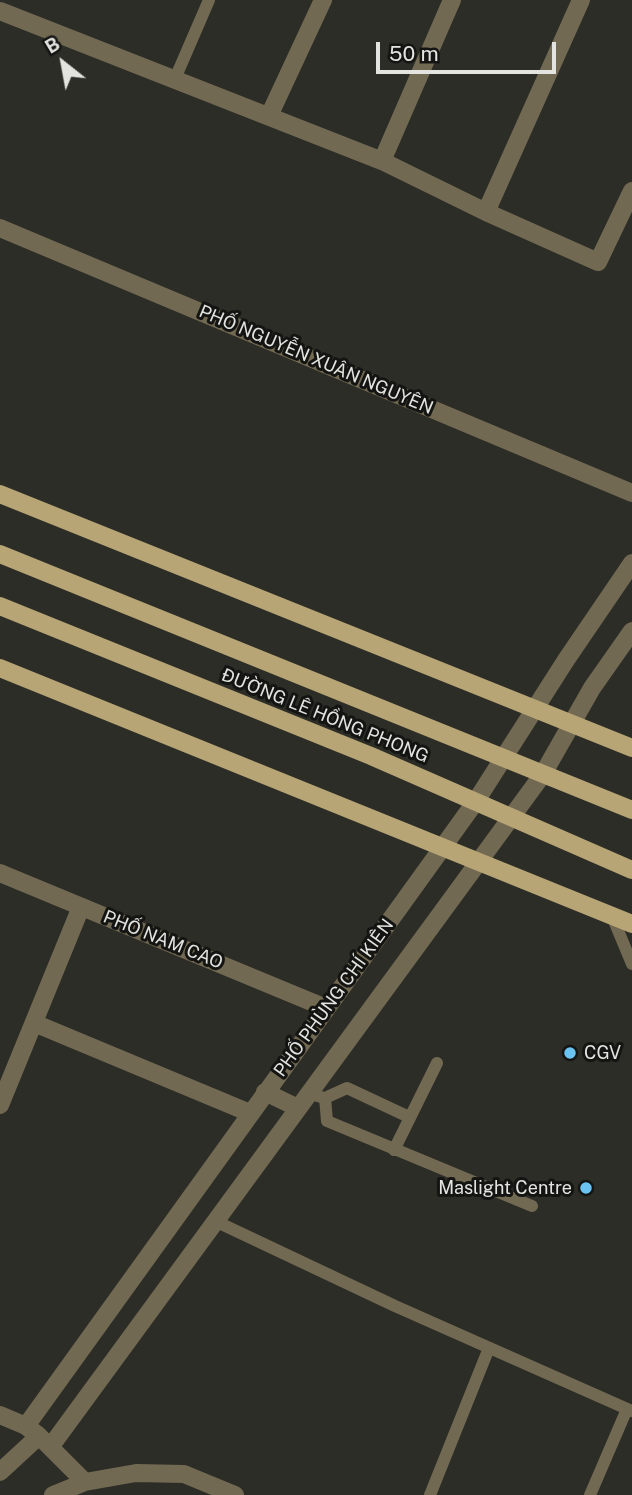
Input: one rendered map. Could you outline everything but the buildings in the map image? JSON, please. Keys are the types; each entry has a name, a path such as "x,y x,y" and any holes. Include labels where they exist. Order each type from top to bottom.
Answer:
{"main road":[{"path":"0,494 632,748"},
{"name":"ĐƯỜNG LÊ HỒNG PHONG","path":"0,554 632,810"},
{"name":"ĐƯỜNG LÊ HỒNG PHONG","path":"0,606 371,756 632,870"},
{"path":"0,668 632,924"}],"street":[{"path":"269,116 323,0"},
{"path":"382,161 452,0"},
{"path":"486,212 582,0"},
{"path":"0,11 382,161 486,212 598,262"},
{"path":"598,262 632,191"},
{"path":"598,262 632,219"},
{"name":"PHỐ NGUYỄN XUÂN NGUYÊN","path":"0,228 632,492"},
{"name":"PHỐ PHÙNG CHÍ KIÊN","path":"39,1436 250,1113 476,801 632,563"},
{"name":"PHỐ PHÙNG CHÍ KIÊN","path":"39,1436 215,1221 298,1108 317,1096 543,774 592,688 632,631"},
{"name":"PHỐ NAM CAO","path":"0,873 326,1008"},
{"path":"0,1105 81,907"},
{"path":"34,1023 250,1113"},
{"path":"265,1092 298,1108"},
{"path":"0,1415 39,1436 85,1482"},
{"path":"0,1472 39,1436"},
{"path":"53,1495 85,1482 135,1473 184,1474 235,1495"}],"lane":[{"path":"174,81 209,0"},
{"path":"612,916 632,964"},
{"path":"394,1150 436,1063"},
{"path":"409,1117 347,1088 317,1096 327,1121 533,1206"},
{"path":"215,1221 383,1301 629,1410 590,1495"},
{"path":"430,1495 489,1348"}],"place":[{"name":"CGV","path":"570,1053"},
{"name":"Maslight Centre","path":"586,1188"}]}
